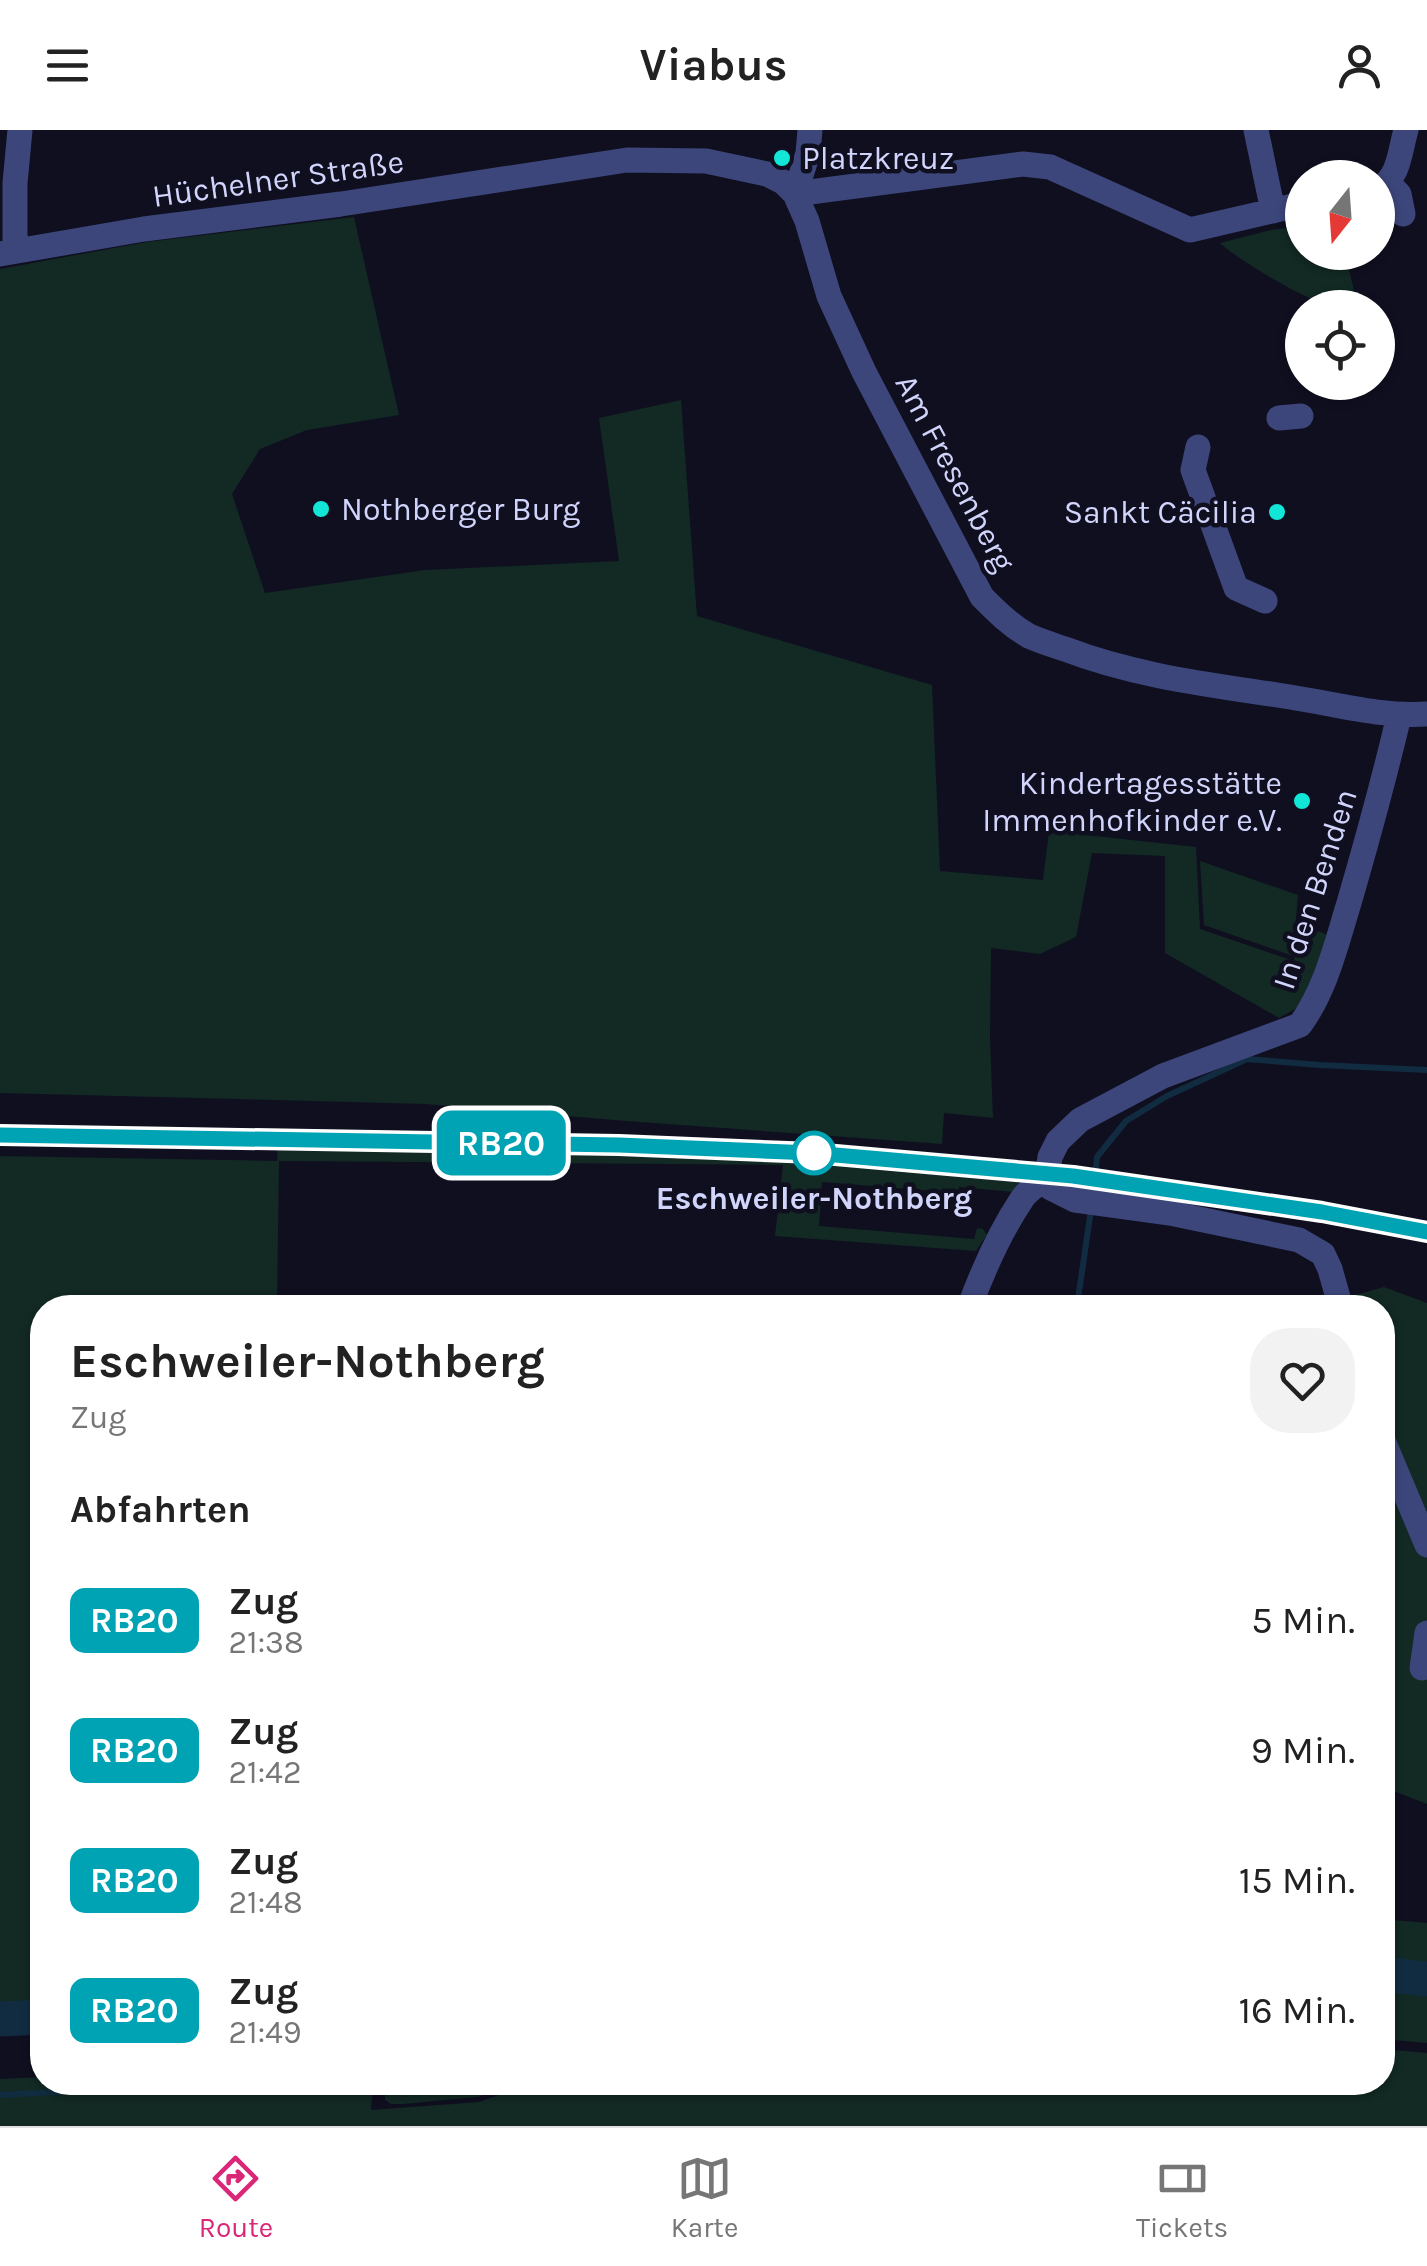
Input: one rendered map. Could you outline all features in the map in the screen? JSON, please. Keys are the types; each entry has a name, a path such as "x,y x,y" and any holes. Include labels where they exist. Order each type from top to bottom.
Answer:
{"street":[{"path":"7,252 20,130"},
{"path":"810,130 808,153 795,194 1036,164 1190,230 1285,208"},
{"path":"1256,130 1273,211"},
{"path":"1395,169 1406,130"},
{"name":"Hüchelner Straße","path":"7,252 627,160 722,164 767,174 784,182 795,194"},
{"path":"1395,192 1404,214"},
{"name":"Am Fresenberg","path":"795,194 829,296 864,372 982,596 1004,618 1028,636 1097,662 1145,674 1400,716 1427,714"},
{"path":"1198,447 1193,470 1236,588 1265,601"},
{"name":"In den Benden","path":"974,1295 1023,1196 1060,1191 1050,1157 1058,1140 1080,1120 1162,1076 1300,1025 1313,1008 1331,964 1400,716"},
{"path":"1060,1191 1299,1240 1323,1254 1337,1295"},
{"path":"1395,1469 1427,1545"},
{"path":"1422,1668 1427,1633"}],"green space":[{"path":"354,217 399,415 307,430 260,449 232,494 265,593 425,570 619,561 599,418 681,400 697,616 932,685 940,871 1043,880 1049,831 1196,847 1200,929 1294,961 1300,930 1313,929 1330,936 1299,1007 1279,1018 1165,953 1165,856 1092,853 1076,937 1040,954 991,948 993,1118 944,1113 942,1144 426,1104 0,1093 0,269 147,242"},
{"path":"1285,228 1285,270 1349,270 1354,290 1294,290 1220,243"},
{"path":"1200,861 1298,895 1293,956 1204,925"},
{"path":"278,1147 785,1160 1020,1181 1014,1192 959,1187 958,1193 822,1182 819,1226 974,1239 977,1228 983,1229 987,1235 976,1251 775,1236 783,1165 279,1161 277,1295 30,1295 30,2002 0,2004 0,1156 277,1161"},
{"path":"1384,1287 1427,1303 1427,1804 1395,1792 1395,1295 1356,1295"},
{"path":"1395,1920 1427,1923 1427,2043 1395,2040"},
{"path":"1395,2050 1427,2053 1427,2126 0,2126 0,2079 30,2078 30,2095 372,2095 371,2110 479,2102 499,2095 1395,2095"},
{"path":"385,2095 483,2095 403,2104 385,2100"}],"waterway":[{"path":"1093,1198 1097,1157 1126,1121 1167,1096 1247,1059 1427,1070"},
{"path":"1079,1295 1091,1210"},
{"path":"1395,1975 1427,1979"},
{"path":"0,2019 30,2018"},
{"path":"0,2095 30,2093"}],"railway":[{"path":"0,1135 619,1145 813,1153 1073,1177 1427,1232"}],"train":[{"name":"RB20","path":"0,1135 619,1145 813,1153 1073,1176 1322,1212 1427,1232"}],"place":[{"name":"Platzkreuz","path":"782,158"},
{"name":"Nothberger Burg","path":"321,509"},
{"name":"Sankt Cäcilia","path":"1277,512"},
{"name":"Kindertagesstätte Immenhofkinder e.V.","path":"1302,801"},
{"name":"Eschweiler-Nothberg","path":"814,1153"}]}
